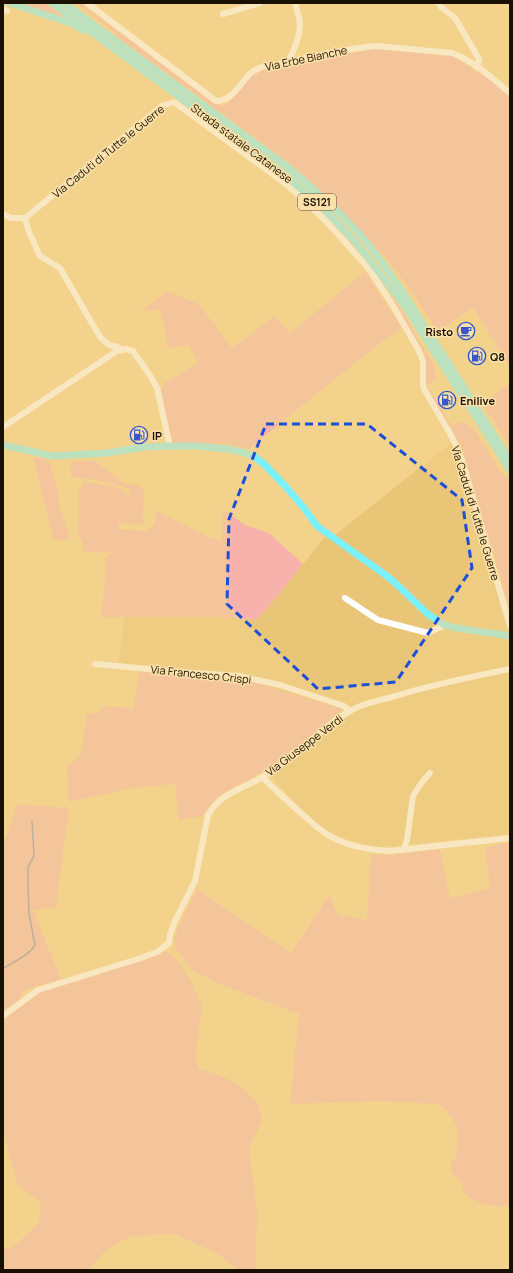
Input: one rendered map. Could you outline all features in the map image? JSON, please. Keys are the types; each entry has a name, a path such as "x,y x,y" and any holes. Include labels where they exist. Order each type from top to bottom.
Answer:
{"main road":[{"path":"10,3 73,24 114,48"},
{"name":"Strada statale Catanese","path":"52,3 284,174 341,226 373,264 405,306 510,470"},
{"name":"Strada statale Catanese","path":"64,3 289,168 347,221 380,260 412,306 510,460"},
{"path":"72,3 79,9 86,20"},
{"path":"3,445 52,456 107,453 145,447 170,446 196,446 228,449 245,453 255,457 265,465 304,508 316,526 392,580 429,615 444,624 456,628 510,636"}],"street":[{"name":"Via Erbe Bianche","path":"87,3 216,101 222,101 235,92 253,71 261,67 287,63 337,51 376,46 452,53 458,55 477,67 510,93"},
{"path":"223,14 260,3"},
{"path":"287,63 291,56 300,26 295,3"},
{"path":"438,3 455,18 479,59 477,67"},
{"name":"Via Caduti di Tutte le Guerre","path":"25,218 162,106 174,102 286,184 324,219 369,269 392,304 419,351 424,362 424,389 458,449 510,626"},
{"path":"3,214 11,218 25,218 29,232 40,256 60,268 100,337 109,345 118,347 122,350"},
{"path":"3,427 117,351 133,351 157,388 170,446"},
{"path":"345,598 378,620 428,633 444,624"},
{"name":"Via Francesco Crispi","path":"95,664 239,676 280,685 344,706 350,711"},
{"name":"Via Giuseppe Verdi","path":"3,1016 38,990 141,958 156,952 169,944 170,935 175,922 195,881 208,815 210,812 219,801 262,777 293,756 339,718 359,706 417,689 510,669"},
{"path":"403,850 407,840 413,796 430,773"},
{"path":"262,777 293,807 324,833 344,842 373,850 403,850 510,838"}],"highlighted area":[{"path":"266,424 367,424 462,500 472,568 396,682 318,689 227,604 229,519"}],"shaded area":[{"path":"19,3 45,3 68,20"},
{"path":"75,3 80,3 217,105 226,105 254,74 262,70 291,66 338,55 376,49 453,56 487,77 510,96 510,367 473,308 438,331 387,259 318,188 276,153 120,39 115,33"},
{"path":"365,272 401,326 397,333 385,339 248,449 228,444 175,443 171,440 168,432 161,389 163,384 198,363 189,345 169,348 160,309 141,312 167,291 199,304 232,348 275,316 290,333"},
{"path":"382,283 404,313 434,365 436,378 427,385 452,426 460,422 465,422 474,430 502,473 510,480 510,610 461,447 428,391 427,387 426,378 425,355"},
{"path":"510,384 510,446 482,403"},
{"path":"451,443 458,457 467,486 510,635 510,834 383,847 368,845 340,837 322,828 302,810 266,770 298,748 343,710 253,682 139,672 140,666 118,663 125,617 224,617 256,620 270,605 324,538 335,535"},
{"path":"33,457 49,460 59,494 59,505 70,538 62,541 53,538"},
{"path":"71,461 95,461 125,484 137,485 144,489 143,524 119,523 118,529 145,531 155,525 157,511 213,539 222,541 222,509 245,525 269,533 303,564 256,620 224,617 100,617 104,592 106,557 113,552 103,553 83,551 82,541 78,537 78,495 80,488 83,487 83,481 120,488 127,493 127,497 129,496 129,488 91,479 71,477"},
{"path":"139,672 253,682 343,709 298,748 266,770 220,795 203,816 179,820 175,784 131,788 69,802 67,767 81,755 87,714 101,713 100,706 134,708"},
{"path":"18,804 69,808 56,907 33,910 61,979 30,988 20,994 22,995 18,1001 3,1011 3,838 6,838"},
{"path":"510,842 510,1206 505,1206 480,1203 474,1201 465,1193 461,1181 451,1169 450,1163 456,1157 458,1135 457,1126 447,1111 437,1104 379,1101 290,1104 299,1014 217,983 192,970 175,948 174,937 197,889 291,953 329,895 338,915 367,920 371,854 390,855 440,849 450,898 490,888 485,847"},
{"path":"166,951 178,961 193,985 202,1007 195,1056 199,1068 219,1075 241,1086 258,1104 262,1121 249,1148 257,1212 256,1270 239,1270 216,1253 175,1234 132,1236 107,1249 89,1270 3,1270 3,1250 13,1247 39,1223 41,1203 18,1186 6,1142 3,1137 3,1019 28,1002 38,992 88,978"}],"waterway":[{"path":"3,969 25,956 35,945 29,914 28,885 28,867 34,856 32,821"}],"place":[{"name":"Risto","path":"466,331"},
{"name":"Q8","path":"477,356"},
{"name":"Enilive","path":"447,400"},
{"name":"IP","path":"139,435"}]}
